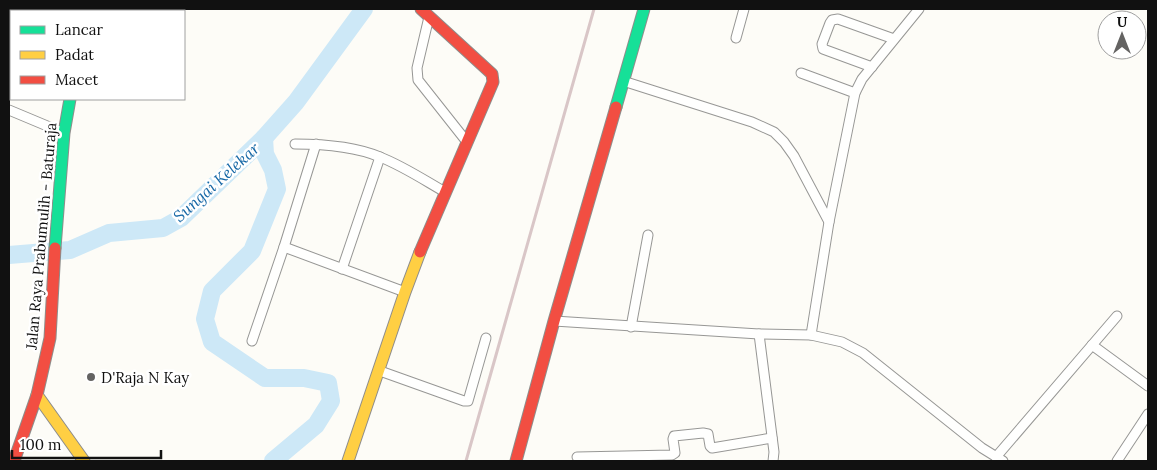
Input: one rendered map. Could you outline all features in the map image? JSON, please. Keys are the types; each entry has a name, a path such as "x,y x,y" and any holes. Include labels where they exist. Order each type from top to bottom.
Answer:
{"main road":[{"path":"516,461 554,321 644,9"},
{"path":"348,461 380,371 405,292 445,192 491,90 494,78 492,74 425,13"},
{"name":"Jalan Raya Prabumulih - Baturaja","path":"14,461 14,447 37,395 50,338 55,239 64,134 70,100"},
{"path":"37,395 84,461"}],"street":[{"path":"736,38 744,9"},
{"path":"810,335 829,222 855,93 862,79 920,9"},
{"path":"425,13 416,75 421,86 467,142"},
{"path":"872,67 823,49 822,44 832,20 838,19 894,39"},
{"path":"801,73 855,93"},
{"path":"623,81 752,122 774,132 794,156 829,222"},
{"path":"9,110 64,134"},
{"path":"295,144 316,144 367,152 445,192"},
{"path":"252,341 316,144"},
{"path":"342,269 380,157"},
{"path":"630,327 648,235"},
{"path":"284,247 405,292"},
{"path":"982,461 996,457 1117,316"},
{"path":"554,321 630,327 810,335 842,342 853,347 996,457"},
{"path":"759,334 772,438 773,461"},
{"path":"380,371 468,401 486,338"},
{"path":"1092,345 1148,386"},
{"path":"1117,461 1148,414"},
{"path":"577,457 672,455 675,453 674,436 703,433 708,434 712,448 772,438"}],"waterway":[{"name":"Sungai Kelekar","path":"9,255 70,250 109,233 163,228 181,218 264,138 296,102 364,9"},
{"path":"264,138 265,154 273,170 277,189 252,251 212,291 205,319 212,342 265,378 304,378 328,383 331,401 316,425 273,461"}],"railway":[{"path":"466,461 594,9"}],"traffic: fast":[{"path":"616,107 644,9"},
{"path":"55,248 64,133 70,100"}],"traffic: slow":[{"path":"348,461 420,252"},
{"path":"37,395 84,461"}],"traffic: jam":[{"path":"420,252 493,82 492,74 421,9"},
{"path":"516,461 616,107"},
{"path":"14,461 37,395 50,338 55,248"}],"place":[{"name":"D'Raja N Kay","path":"91,377"}]}
